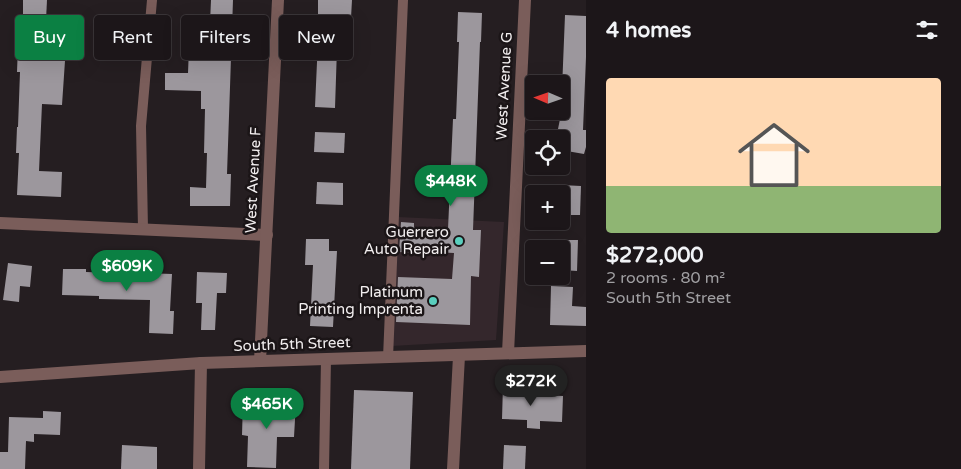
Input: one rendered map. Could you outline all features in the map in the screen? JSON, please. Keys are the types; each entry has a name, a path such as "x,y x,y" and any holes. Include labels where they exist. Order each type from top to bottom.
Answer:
{"street":[{"name":"West Avenue F","path":"260,361 278,0"},
{"name":"West Avenue G","path":"508,353 525,0"},
{"path":"0,222 267,235"},
{"name":"South 5th Street","path":"0,377 201,363 586,351"},
{"path":"453,469 459,356"},
{"path":"199,469 201,363"}],"lane":[{"path":"143,229 141,126 152,0"},
{"path":"388,358 403,0"},
{"path":"324,469 326,359"}],"shaded area":[{"path":"398,217 504,222 496,340 392,346"}],"building":[{"path":"23,0 47,0 46,15 23,15"},
{"path":"211,0 233,0 232,15 210,15"},
{"path":"318,0 352,0 351,15 318,15"},
{"path":"458,12 482,13 473,230 481,230 479,277 471,276 470,325 396,322 398,277 452,279 454,253 399,252 401,222 414,223 414,227 448,229 453,119 456,119 459,42 457,42"},
{"path":"565,15 586,16 583,130 586,130 586,147 584,154 570,152 570,130 558,130 560,120 570,120 570,75 563,75"},
{"path":"17,60 65,60 62,105 42,104 39,171 62,172 61,197 17,195 19,153 16,153 20,72 17,72"},
{"path":"189,60 231,60 227,174 231,174 230,206 190,206 190,187 206,188 207,153 204,153 205,109 201,109 201,91 165,90 165,73 188,73"},
{"path":"317,60 337,60 335,108 315,107"},
{"path":"315,132 345,133 344,153 314,152"},
{"path":"317,182 343,183 343,205 316,204"},
{"path":"570,185 581,186 580,215 570,215"},
{"path":"306,239 329,239 329,251 337,251 333,327 310,326 313,265 305,265"},
{"path":"570,240 578,240 577,271 570,271"},
{"path":"8,263 32,266 30,287 20,286 19,302 3,300"},
{"path":"63,269 86,269 86,272 172,274 170,311 174,311 173,334 149,333 150,300 99,299 99,296 62,295"},
{"path":"197,272 227,273 226,293 217,293 215,330 201,330 202,303 196,303"},
{"path":"551,286 573,287 572,306 586,307 586,326 550,325"},
{"path":"503,385 527,386 527,394 563,396 562,422 540,421 540,429 527,428 527,420 502,419"},
{"path":"354,390 413,392 410,469 351,469"},
{"path":"243,401 296,402 294,437 277,437 276,468 247,467 248,436 242,435"},
{"path":"43,411 61,412 60,435 34,434 34,442 26,441 25,469 0,469 0,452 8,452 9,417 43,418"},
{"path":"122,445 157,447 157,469 121,469"},
{"path":"504,445 526,446 525,469 503,469"}],"place":[{"name":"Guerrero Auto Repair","path":"459,241"},
{"name":"Platinum Printing Imprenta","path":"433,301"}]}
